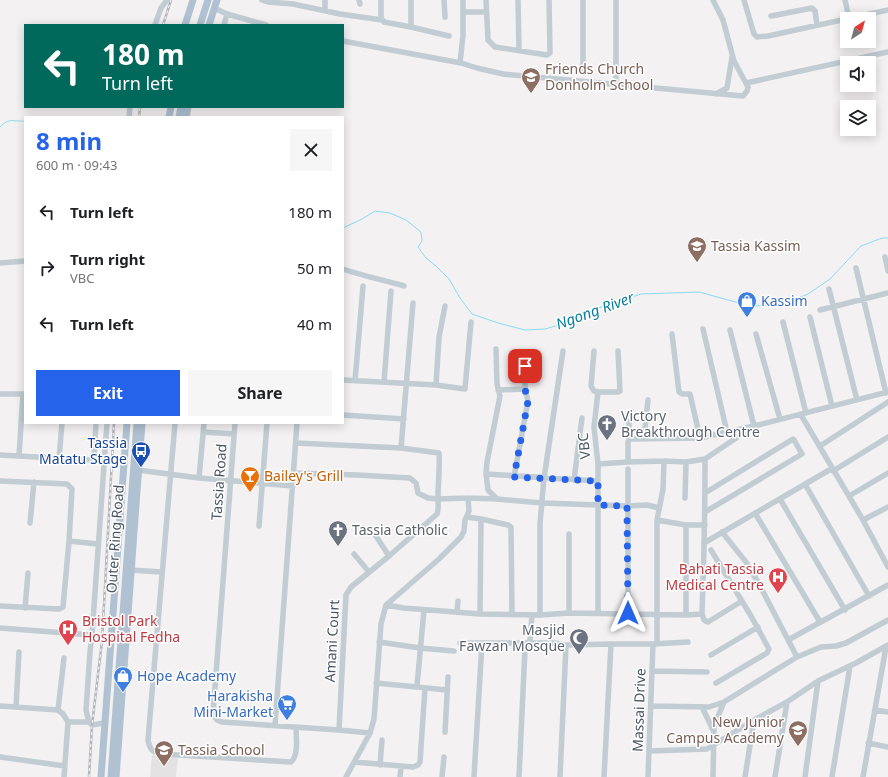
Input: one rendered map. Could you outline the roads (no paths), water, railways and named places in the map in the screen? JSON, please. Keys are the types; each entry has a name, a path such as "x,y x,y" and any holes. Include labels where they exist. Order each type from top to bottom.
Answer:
{"main road":[{"path":"185,24 193,0"},
{"path":"190,24 198,0"},
{"path":"200,24 208,0"},
{"path":"209,24 217,0"},
{"name":"Outer Ring Road","path":"101,777 127,424"},
{"name":"Outer Ring Road","path":"111,777 137,424"},
{"path":"116,777 142,424"}],"street":[{"path":"155,24 161,8 167,0"},
{"path":"262,0 268,2 293,2 340,14 382,20 386,23 449,36"},
{"path":"326,0 326,10"},
{"path":"381,0 382,20"},
{"path":"411,0 411,27"},
{"path":"444,0 445,17"},
{"path":"460,63 463,36 463,0"},
{"path":"486,0 489,42 495,47 547,55 550,54 549,0"},
{"path":"518,0 519,50"},
{"path":"583,0 583,71"},
{"path":"616,0 616,84"},
{"path":"344,41 460,63 503,74 743,96 748,89 732,57 723,20 713,0"},
{"path":"744,0 754,34 757,38 840,20"},
{"path":"846,0 848,12"},
{"path":"214,8 227,14 262,24"},
{"path":"771,16 812,8 814,10 817,25"},
{"path":"876,12 888,10"},
{"path":"464,12 486,12"},
{"path":"224,24 227,14"},
{"path":"746,83 888,52"},
{"path":"716,94 727,88 732,57"},
{"path":"885,257 888,271"},
{"path":"0,263 24,261"},
{"path":"629,439 700,438 803,414 887,392 856,268"},
{"path":"344,269 362,276 384,280 404,286"},
{"path":"355,381 362,286"},
{"path":"829,288 857,400"},
{"path":"384,382 391,291"},
{"path":"820,310 888,293"},
{"path":"296,443 401,448 413,303"},
{"path":"436,385 439,337 445,306"},
{"path":"810,317 832,406"},
{"path":"344,380 436,385 465,389 472,322"},
{"path":"783,322 803,414 832,470 863,520 888,567"},
{"path":"703,329 727,432"},
{"path":"730,330 754,426"},
{"path":"672,334 679,392 682,394 690,394 700,438"},
{"path":"756,334 780,419"},
{"path":"496,349 496,384 500,396 486,474 488,490 497,499"},
{"path":"540,615 540,524 544,478 563,351"},
{"name":"VBC","path":"594,351 592,386 594,391 598,392 594,427 598,464 598,613"},
{"path":"598,392 620,391 618,351"},
{"path":"514,477 528,401 525,389 525,355"},
{"path":"498,390 525,389"},
{"path":"0,394 24,394 19,456"},
{"path":"644,439 648,400"},
{"path":"820,446 888,402"},
{"path":"344,414 404,419"},
{"path":"574,480 582,418"},
{"path":"628,420 628,462"},
{"path":"59,459 62,424"},
{"path":"0,455 91,460 94,456 96,424"},
{"path":"88,722 86,710 107,424"},
{"path":"175,424 161,572 148,740 151,750 162,754 291,762 295,756 296,728"},
{"path":"199,478 204,424"},
{"name":"Tassia Road","path":"235,424 213,714 217,720 222,722 275,725"},
{"path":"259,526 267,424"},
{"path":"298,424 275,725 296,728 370,733"},
{"path":"598,464 664,461 686,462 705,460 754,426"},
{"path":"203,432 234,434"},
{"path":"704,543 888,437"},
{"path":"705,493 792,439 802,454 705,512"},
{"name":"Amani Court","path":"339,730 346,595 351,587 435,517 439,508 439,453 401,448"},
{"path":"705,460 705,525 702,614 704,620 708,622 742,601"},
{"name":"Massai Drive","path":"648,777 652,671 657,614 657,520 663,489 664,461"},
{"path":"685,498 686,462"},
{"path":"628,469 628,613"},
{"path":"138,470 199,478 293,486"},
{"path":"294,473 410,478 416,483 417,491 420,495 438,499 497,499 598,505 647,506 659,508"},
{"path":"849,496 888,473"},
{"path":"486,474 514,477 598,481"},
{"path":"0,481 67,484 72,489 63,607 59,609 0,606"},
{"path":"30,523 34,482"},
{"path":"805,484 869,596"},
{"path":"346,777 370,733 374,719 379,642 381,624 386,605 439,559 461,537 469,511 468,498"},
{"path":"780,499 845,610"},
{"path":"863,520 888,507"},
{"path":"755,513 820,622"},
{"path":"467,517 506,524 510,527 512,614"},
{"path":"480,614 481,519"},
{"path":"657,520 686,526 705,525"},
{"path":"686,526 686,615"},
{"path":"722,532 746,562 797,657"},
{"path":"374,533 389,556"},
{"path":"569,534 569,613"},
{"path":"69,542 98,544"},
{"path":"711,550 758,627 769,648 769,651 716,684"},
{"path":"354,554 369,572"},
{"path":"131,570 161,572"},
{"path":"25,608 28,573"},
{"path":"788,640 888,585"},
{"path":"457,612 458,601"},
{"path":"386,605 424,610 480,614 702,614"},
{"path":"417,686 424,610"},
{"path":"519,777 525,649 530,640 532,615"},
{"path":"651,706 712,707 724,702 797,657 821,647 836,646 846,643 888,620"},
{"path":"711,655 758,627"},
{"path":"0,628 92,634"},
{"path":"379,642 454,651"},
{"path":"460,643 554,643 566,645 688,642"},
{"path":"474,777 482,643"},
{"path":"604,777 611,644"},
{"path":"560,777 566,645"},
{"path":"649,750 707,749 787,702 818,681 887,646"},
{"path":"862,777 887,646"},
{"path":"16,707 19,652"},
{"path":"58,710 64,658"},
{"path":"832,777 850,666"},
{"path":"652,671 707,672"},
{"path":"445,732 448,677"},
{"path":"805,777 818,681"},
{"path":"376,682 447,690"},
{"path":"354,762 413,767 420,762 424,688"},
{"path":"713,777 713,730 724,702"},
{"path":"775,777 787,702"},
{"path":"0,706 58,710 63,714 68,722 64,777"},
{"path":"702,707 713,730"},
{"path":"875,710 888,712"},
{"path":"745,777 754,720"},
{"path":"68,722 88,722 92,725 104,723"},
{"path":"380,765 382,740"},
{"path":"868,743 888,747"},
{"path":"0,757 65,766"},
{"path":"442,777 444,757"},
{"path":"400,777 401,766"}],"waterway":[{"name":"Ngong River","path":"0,127 9,121 24,121"},
{"name":"Ngong River","path":"344,228 375,211 390,213 406,220 421,232 422,241 418,247 426,258 449,279 460,298 472,314 525,330 545,329 569,322 592,310 641,294 699,292 750,306 781,305 808,294 830,279 861,246 882,238 888,238"}],"railway":[{"path":"163,24 171,0"},
{"path":"139,116 140,108"},
{"path":"89,777 92,725 102,641 114,424"}],"place":[{"name":"Friends Church Donholm School","path":"531,94"},
{"name":"Tassia Kassim","path":"697,263"},
{"name":"Kassim","path":"747,318"},
{"name":"Victory Breakthrough Centre","path":"607,441"},
{"name":"Tassia Matatu Stage","path":"141,468"},
{"name":"Bailey's Grill","path":"250,493"},
{"name":"Tassia Catholic","path":"338,547"},
{"name":"Bahati Tassia Medical Centre","path":"778,594"},
{"name":"Bristol Park Hospital Fedha","path":"68,646"},
{"name":"Masjid Fawzan Mosque","path":"579,655"},
{"name":"Hope Academy","path":"123,693"},
{"name":"Harakisha Mini-Market","path":"287,721"},
{"name":"New Junior Campus Academy","path":"798,747"},
{"name":"Tassia School","path":"164,767"}]}
